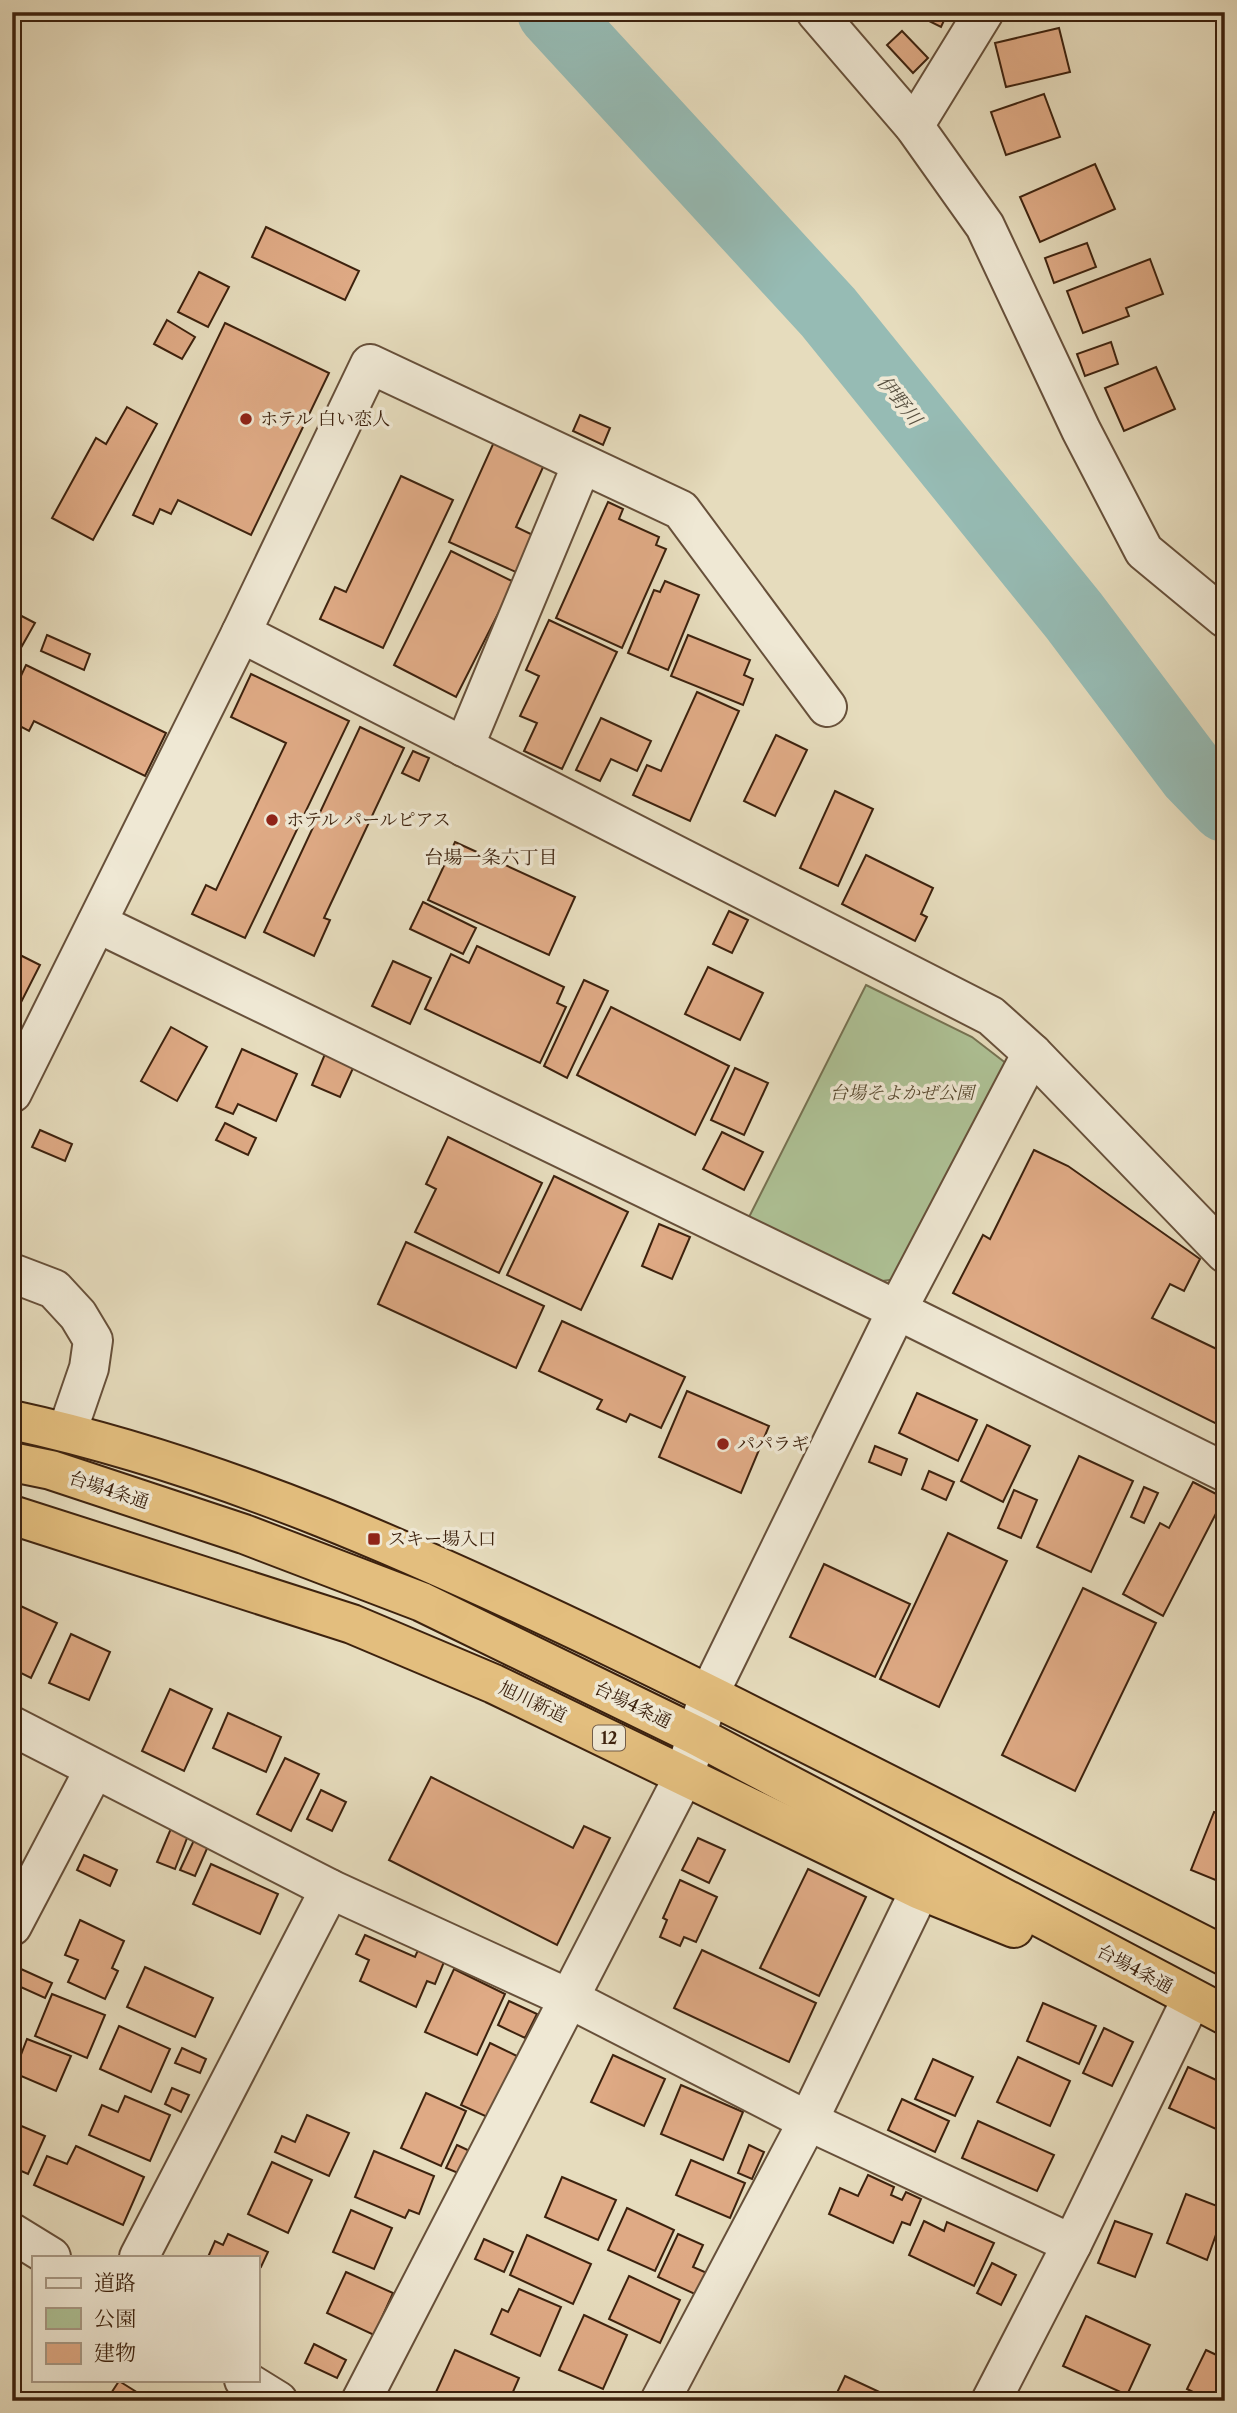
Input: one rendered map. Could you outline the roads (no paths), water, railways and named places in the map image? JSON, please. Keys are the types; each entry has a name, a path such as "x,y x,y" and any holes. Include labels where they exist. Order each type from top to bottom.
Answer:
{"highway":[{"path":"12,1406 68,1432"},
{"path":"12,1420 68,1432 253,1489 468,1578 709,1694 1225,1956"},
{"path":"15,1516 51,1471 68,1432"},
{"name":"台場4条通","path":"12,1462 51,1471 244,1534 422,1602 695,1735 1208,2007"},
{"name":"旭川新道","path":"15,1516 352,1625 494,1684 685,1774 919,1890 1208,2007"}],"street":[{"path":"816,12 914,126 985,226 1081,430 1144,551 1225,618"},
{"path":"914,126 984,12"},
{"path":"12,1093 241,633 370,364 681,510 827,707"},
{"path":"464,747 582,464"},
{"path":"241,633 991,1016 1032,1053 1225,1253"},
{"path":"97,923 897,1310 1225,1472"},
{"path":"361,2401 685,1774 709,1694 897,1310 1032,1053"},
{"path":"12,1273 54,1289 78,1315 93,1340 89,1368 68,1432"},
{"path":"12,1726 330,1889 570,1999 808,2120 1072,2244"},
{"path":"12,1926 94,1770"},
{"path":"140,2256 330,1889"},
{"path":"660,2401 808,2120 919,1890"},
{"path":"992,2401 1072,2244 1208,2007"},
{"path":"12,2233 49,2256"},
{"path":"247,2382 278,2401"}],"waterway":[{"name":"伊野川","path":"552,12 828,312 1074,616 1193,774 1225,807"}],"place":[{"name":"ホテル 白い恋人","path":"246,419"},
{"name":"ホテル パールピアス","path":"272,820"},
{"name":"パパラギ","path":"723,1444"},
{"name":"スキー場入口","path":"374,1539"}],"district":[{"name":"台場一条六丁目","path":"491,857"}],"park label":[{"name":"台場そよかぜ公園","path":"902,1093"}]}
